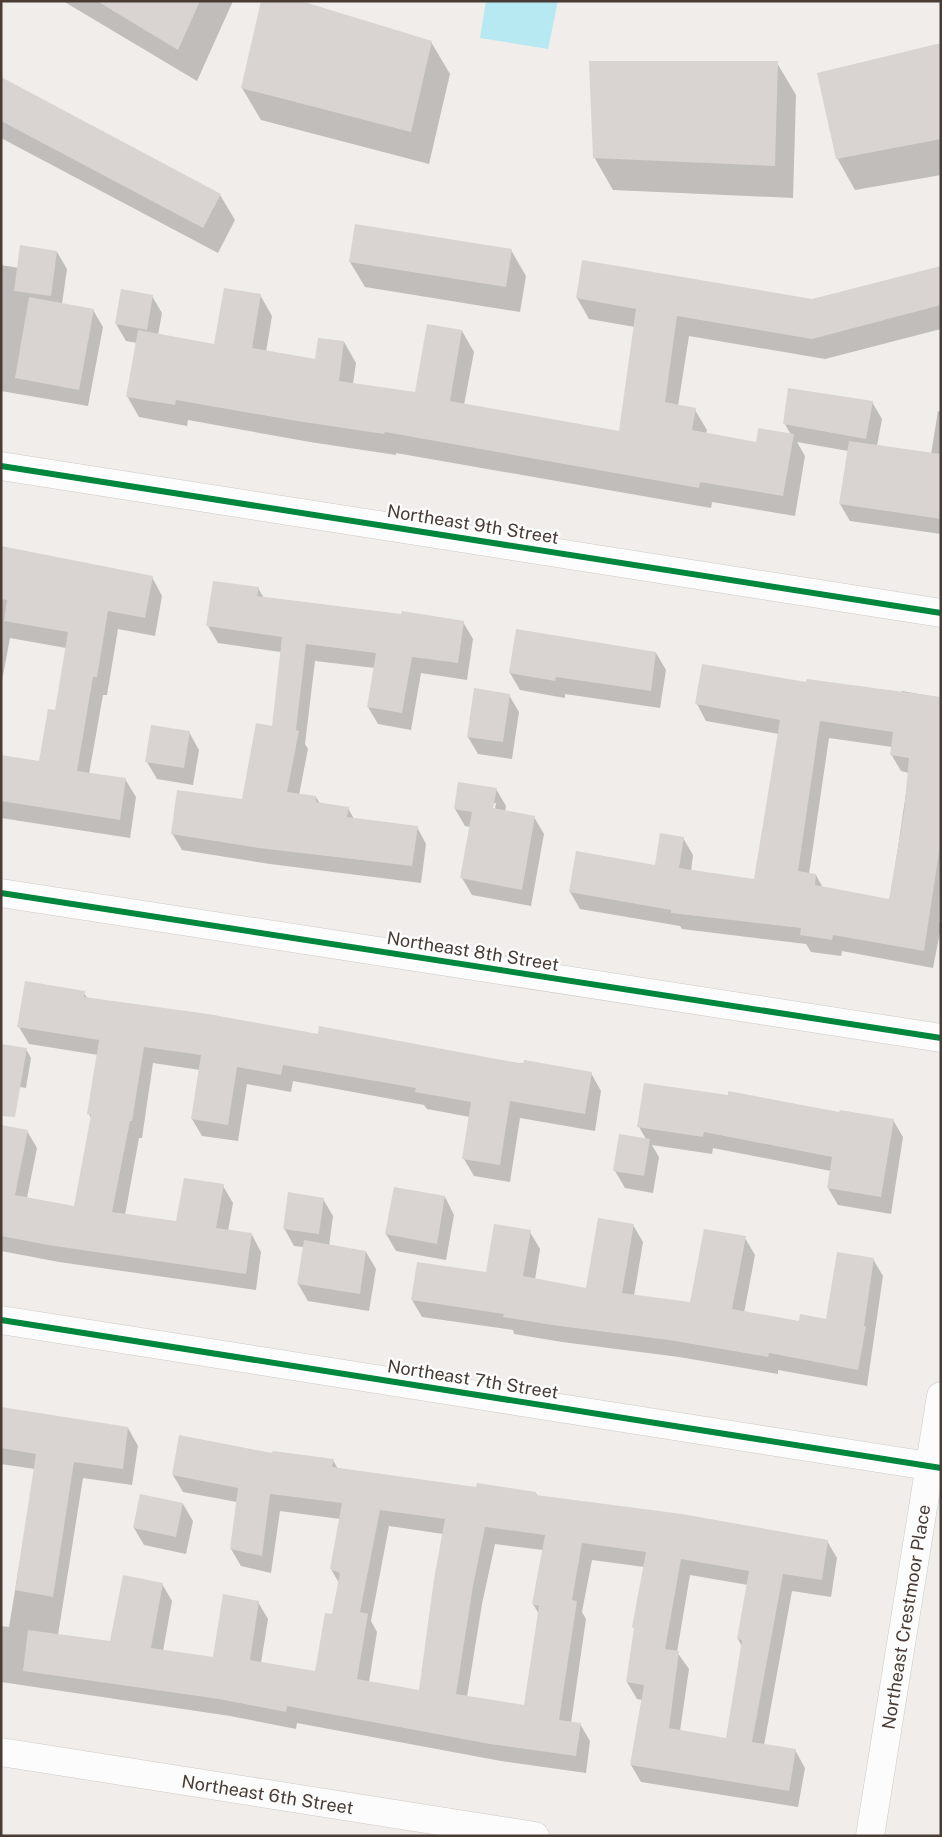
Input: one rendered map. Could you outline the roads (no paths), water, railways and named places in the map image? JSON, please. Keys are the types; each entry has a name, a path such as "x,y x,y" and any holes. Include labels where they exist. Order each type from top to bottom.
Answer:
{"street":[{"name":"Northeast 9th Street","path":"1,466 941,613"},
{"name":"Northeast 8th Street","path":"1,893 941,1038"},
{"name":"Northeast 7th Street","path":"1,1320 935,1468"},
{"name":"Northeast Crestmoor Place","path":"870,1836 935,1468 941,1396"},
{"name":"Northeast 6th Street","path":"1,1752 535,1836"}],"water":[{"path":"486,1 558,1 548,49 480,38"}]}
